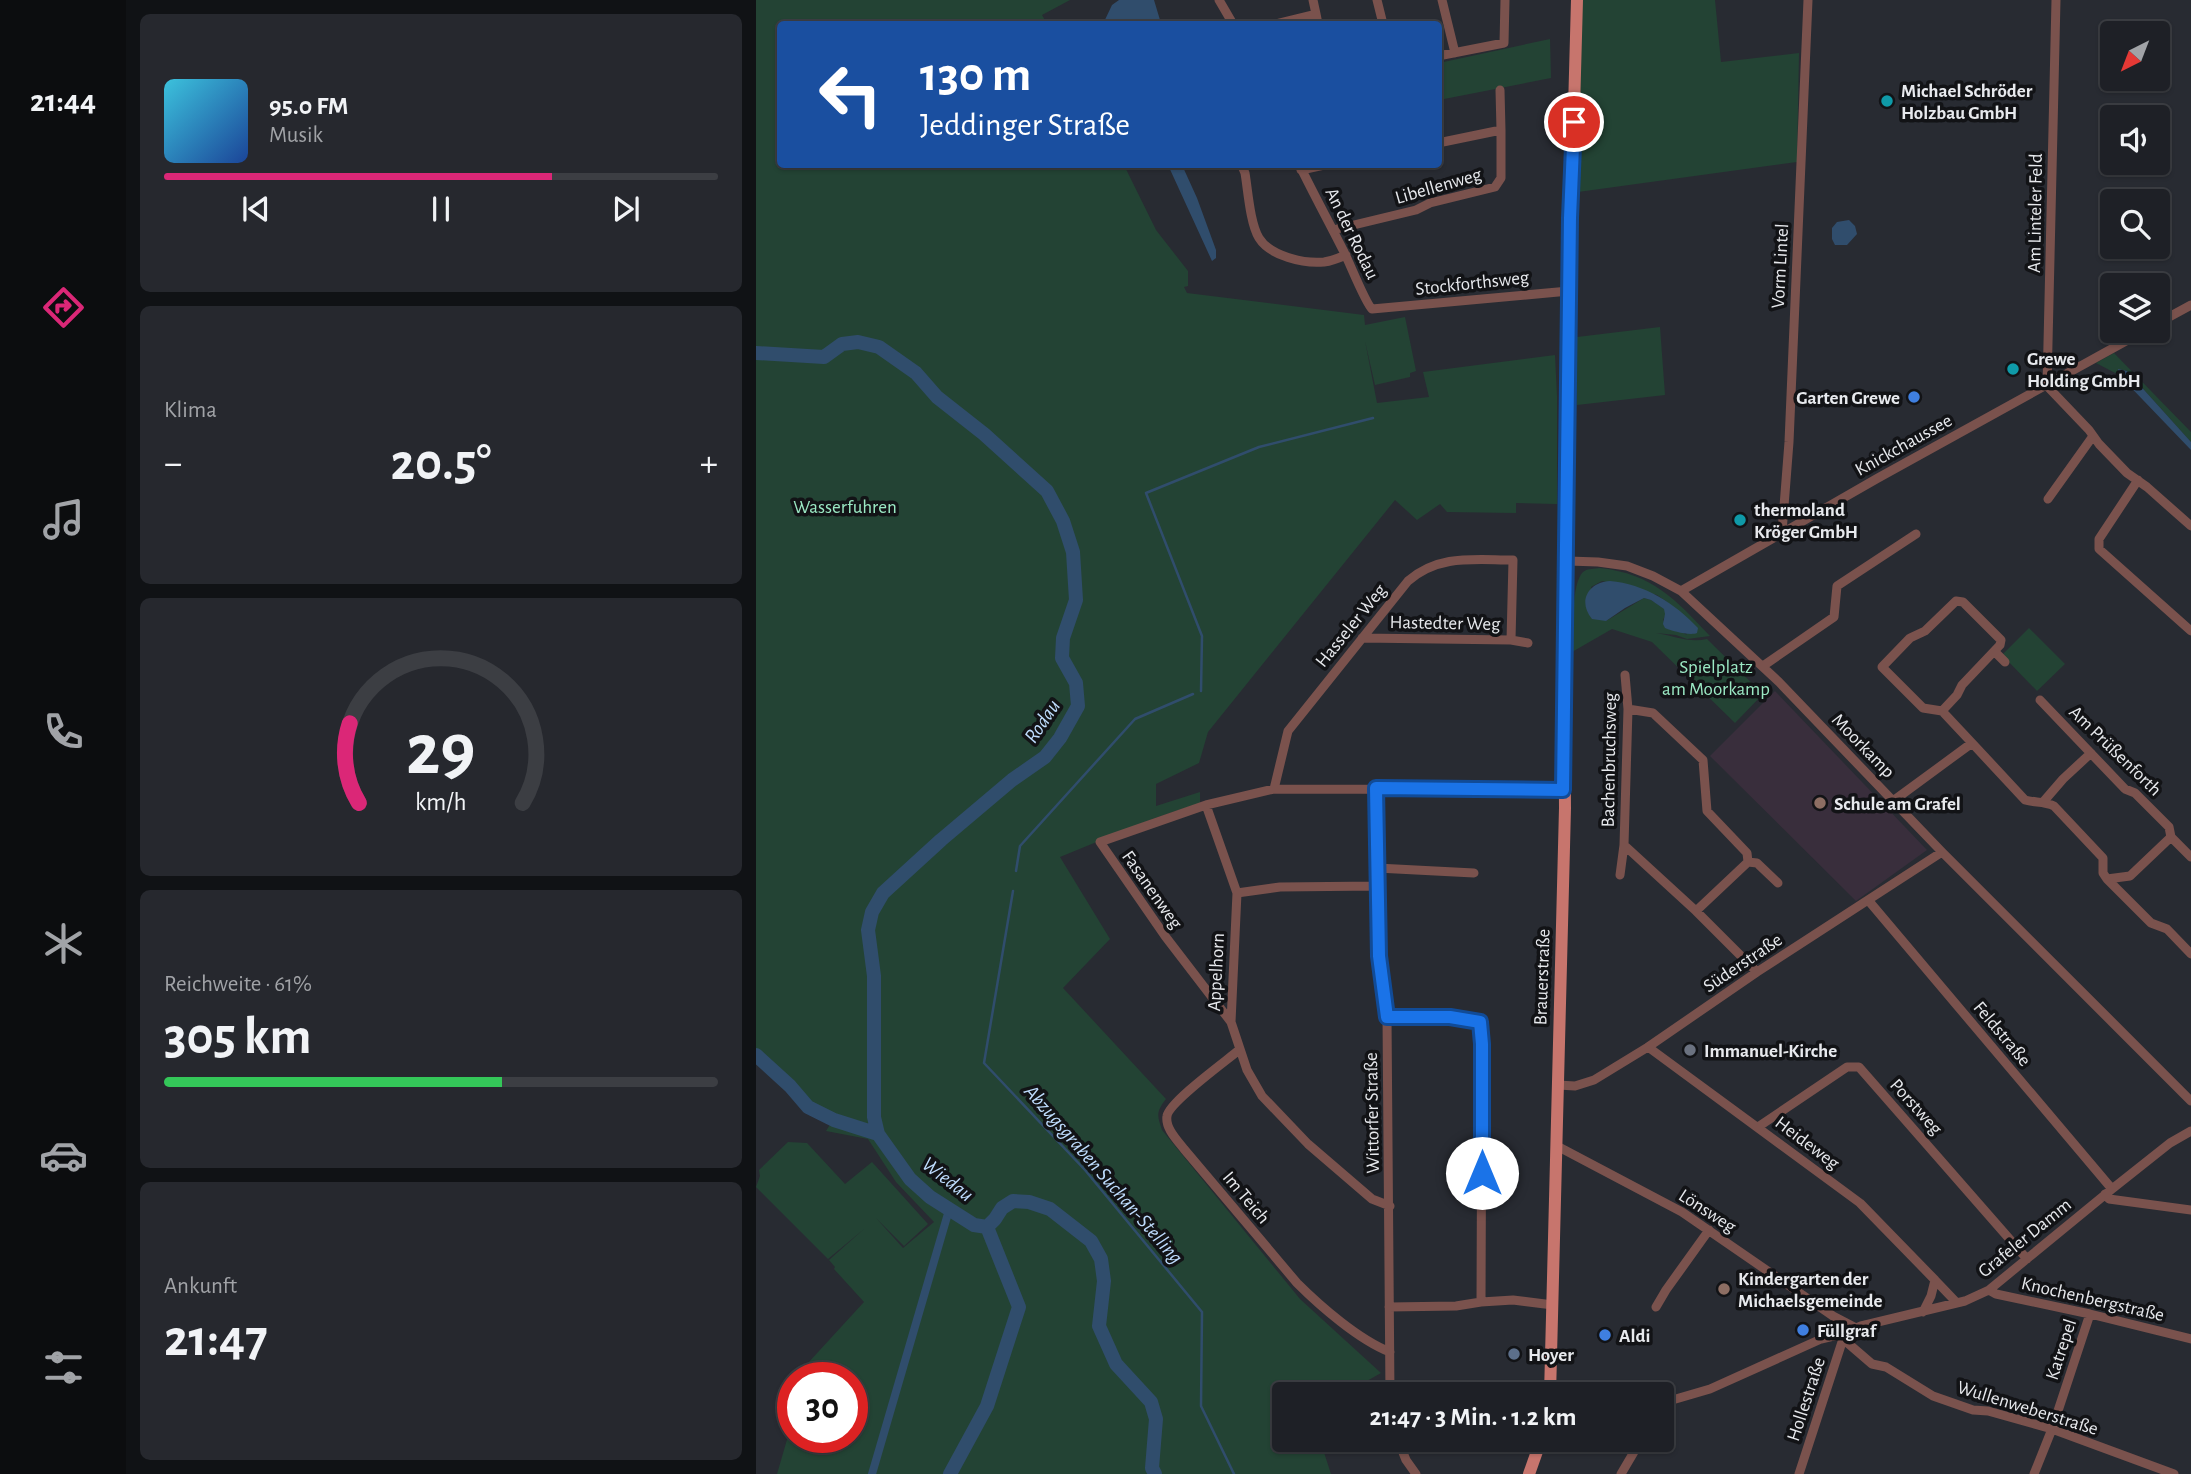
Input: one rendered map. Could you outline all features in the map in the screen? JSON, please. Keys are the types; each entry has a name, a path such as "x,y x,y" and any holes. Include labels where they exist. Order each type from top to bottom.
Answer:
{"main road":[{"name":"Brauerstraße","path":"1550,1382 1565,808 1563,790 1568,561 1569,291 1577,0"},
{"path":"1529,1474 1537,1452"}],"street":[{"path":"1219,0 1231,21"},
{"path":"1313,0 1317,19"},
{"path":"1377,0 1382,21"},
{"path":"1442,0 1455,53"},
{"path":"1442,55 1504,43 1505,0"},
{"name":"Vorm Lintel","path":"1782,533 1790,428 1808,0"},
{"name":"Am Linteler Feld","path":"2048,386 2056,0"},
{"path":"1442,142 1501,130 1500,90"},
{"name":"Libellenweg","path":"1333,230 1495,187 1501,180 1501,130"},
{"path":"1243,168 1257,235 1265,246 1303,261 1323,262 1346,256"},
{"name":"An der Rodau","path":"1301,168 1346,256 1367,306 1379,309"},
{"name":"Stockforthsweg","path":"1379,309 1569,291"},
{"path":"2170,316 2191,305"},
{"name":"Knickchaussee","path":"1681,591 1926,451 2123,343"},
{"path":"2048,386 2127,473 2191,526"},
{"path":"2048,499 2092,436"},
{"path":"2138,480 2099,539 2099,549 2191,631"},
{"path":"1763,667 1834,617 1837,586 1916,534"},
{"name":"Hasseler Weg","path":"1273,789 1288,731 1408,581 1419,571 1446,561 1513,560 1511,640"},
{"name":"Moorkamp","path":"1568,561 1627,566 1681,591 1763,667 1941,852 2191,1101"},
{"path":"1942,711 1957,695 1962,685 1995,652 2001,640 1963,601 1956,601 1926,631 1910,638 1882,667 1923,708 1942,711 2025,800 2044,801 2054,806 2103,858 2103,873 2107,879 2151,923 2167,929 2191,954"},
{"name":"Hastedter Weg","path":"1362,638 1511,640 1528,643"},
{"path":"1995,652 2005,662"},
{"name":"Bachenbruchsweg","path":"1620,875 1624,845 1628,709 1625,675"},
{"name":"Am Prüßenforth","path":"2040,699 2125,789 2135,793 2169,827 2171,837 2191,857"},
{"path":"1628,709 1653,713 1703,760 1707,811 1747,853 1748,862"},
{"path":"1893,801 1972,743"},
{"path":"2044,801 2091,753"},
{"name":"Wittorfer Straße","path":"1376,788 1379,956 1387,1017 1390,1382"},
{"path":"1206,805 1273,789 1563,790"},
{"name":"Fasanenweg","path":"1206,805 1100,842 1173,947 1230,1022"},
{"name":"Appelhorn","path":"1206,805 1237,893 1230,1022 1247,1070 1262,1096 1308,1144 1372,1199 1390,1206"},
{"path":"2107,879 2130,877 2171,837"},
{"name":"Bachenbruchsweg","path":"1624,845 1757,972"},
{"name":"Süderstraße","path":"1558,1085 1575,1086 1594,1080 1941,852"},
{"path":"1696,911 1748,862 1757,863 1778,883"},
{"path":"1377,868 1474,873"},
{"path":"1237,893 1280,887 1377,886"},
{"name":"Feldstraße","path":"1868,900 2108,1192"},
{"path":"1387,1017 1450,1017 1480,1022 1482,1302"},
{"name":"Heideweg","path":"1648,1047 1860,1203 1957,1303"},
{"name":"Im Teich","path":"1240,1050 1172,1104 1166,1118 1168,1127 1297,1283 1374,1346 1390,1352"},
{"name":"Porstweg","path":"1758,1127 1847,1067 1859,1068 2028,1259"},
{"name":"Grafeler Damm","path":"1674,1400 1710,1389 1821,1339 1839,1337 1856,1328 1957,1303 1989,1290 2170,1143 2191,1131"},
{"name":"Lönsweg","path":"1557,1146 1682,1212 1833,1316 1856,1328"},
{"path":"2108,1192 2109,1199 2191,1210"},
{"path":"1656,1307 1709,1230"},
{"path":"1923,1311 1935,1280"},
{"name":"Knochenbergstraße","path":"1989,1290 1996,1294 2191,1339"},
{"path":"1389,1307 1456,1306 1513,1300 1553,1305"},
{"name":"Katrepel","path":"2035,1474 2090,1314"},
{"path":"1833,1316 1838,1321 1839,1337"},
{"name":"Wullenweberstraße","path":"1839,1337 1872,1364 1886,1367 1933,1396 1973,1410 1988,1411 2052,1429 2174,1474"},
{"name":"Hollestraße","path":"1799,1474 1839,1337"},
{"path":"1403,1452 1416,1474"},
{"path":"1621,1474 1634,1452"}],"shaded area":[{"name":"Schule am Grafel","path":"1775,691 1927,850 1856,901 1710,756"}],"green space":[{"name":"Wasserfuhren","path":"756,0 1070,0 1042,15 1045,21 777,21 777,168 1125,168 1156,230 1188,271 1188,286 1184,287 1187,293 1364,315 1365,325 1405,317 1416,371 1410,373 1410,377 1375,385 1365,341 1377,403 1429,397 1423,372 1555,355 1557,504 1516,503 1516,513 1447,512 1440,504 1417,520 1395,500 1208,732 1199,763 1156,784 1156,806 1200,792 1200,803 1155,818 1060,857 1110,939 1063,988 1166,1099 1158,1114 1162,1130 1300,1299 1381,1373 1365,1382 1272,1382 1272,1452 1324,1452 1331,1474 777,1474 783,1453 868,1453 868,1362 809,1362 864,1302 829,1260 864,1229 828,1259 756,1187 759,1170 788,1142 807,1143 845,1184 872,1162 928,1224 904,1246 876,1218 903,1248 934,1222 896,1182 868,1139 826,1131 831,1123 805,1110 756,1060"},
{"path":"1577,0 1715,0 1721,62 1799,53 1797,162 1578,192"},
{"path":"1550,39 1551,78 1442,99 1442,62"},
{"path":"1660,327 1665,395 1577,405 1577,337"},
{"path":"2114,353 2191,432 2191,442 2127,371 2119,369 2119,375 2096,363"},
{"name":"Spielplatz am Moorkamp","path":"1600,568 1635,576 1662,590 1710,636 1687,639 1656,633 1688,640 1707,639 1763,694 1735,723 1652,642 1612,629 1572,652 1573,610 1579,578 1589,569","holes":["1602,581 1657,595 1667,602 1687,635 1679,630 1670,630 1663,620 1665,609 1644,598 1606,621 1591,587"]},
{"path":"2029,628 2065,664 2037,691 2002,655"}],"water":[{"path":"1119,0 1154,0 1160,20 1104,21 1112,5"},
{"path":"1169,168 1183,168 1216,250 1216,258 1212,261"},
{"path":"1849,220 1855,226 1857,234 1847,245 1835,245 1832,228 1837,222"},
{"path":"2118,369 2127,371 2191,442 2191,450 2119,375"},
{"path":"1610,581 1635,586 1658,596 1689,619 1698,628 1697,633 1686,634 1665,628 1664,609 1644,598 1606,621 1592,619 1586,606 1588,594 1596,585"}],"waterway":[{"name":"Rodau","path":"756,353 824,357 842,344 858,342 879,347 916,373 937,397 984,434 1047,491 1063,521 1073,552 1076,600 1063,638 1062,658 1076,683 1078,706 1060,738 1045,757 1012,780 941,840 883,893 872,912 868,930 874,976 874,1117 878,1134"},
{"name":"Abzugsgraben Suchan-Stelling","path":"1201,691 1202,636 1146,493 1259,447 1373,418"},
{"name":"Abzugsgraben Suchan-Stelling","path":"1016,871 1020,846 1135,719 1193,694"},
{"name":"Abzugsgraben Suchan-Stelling","path":"1013,891 984,1063 1085,1170 1202,1312 1201,1406 1234,1474"},
{"name":"Wiedau","path":"756,1055 790,1086 808,1107 834,1120 878,1134 910,1179 930,1197 974,1225 987,1227 1002,1208 1013,1201 1029,1202 1050,1209 1091,1241 1101,1259 1104,1281 1099,1326 1116,1364 1151,1402 1156,1419 1152,1468 1155,1474"},
{"path":"872,1474 949,1210"},
{"path":"950,1474 987,1406 1019,1307 987,1227"}],"place":[{"name":"Michael Schröder Holzbau GmbH","path":"1887,101"},
{"name":"Grewe Holding GmbH","path":"2013,369"},
{"name":"Garten Grewe","path":"1914,397"},
{"name":"thermoland Kröger GmbH","path":"1740,520"},
{"name":"Schule am Grafel","path":"1820,803"},
{"name":"Immanuel-Kirche","path":"1690,1050"},
{"name":"Kindergarten der Michaelsgemeinde","path":"1724,1289"},
{"name":"Füllgraf","path":"1803,1330"},
{"name":"Aldi","path":"1605,1335"},
{"name":"Hoyer","path":"1514,1354"}],"route":[{"path":"1482,1173 1480,1022 1450,1017 1387,1017 1379,956 1376,788 1563,790 1570,218 1574,122"}]}
